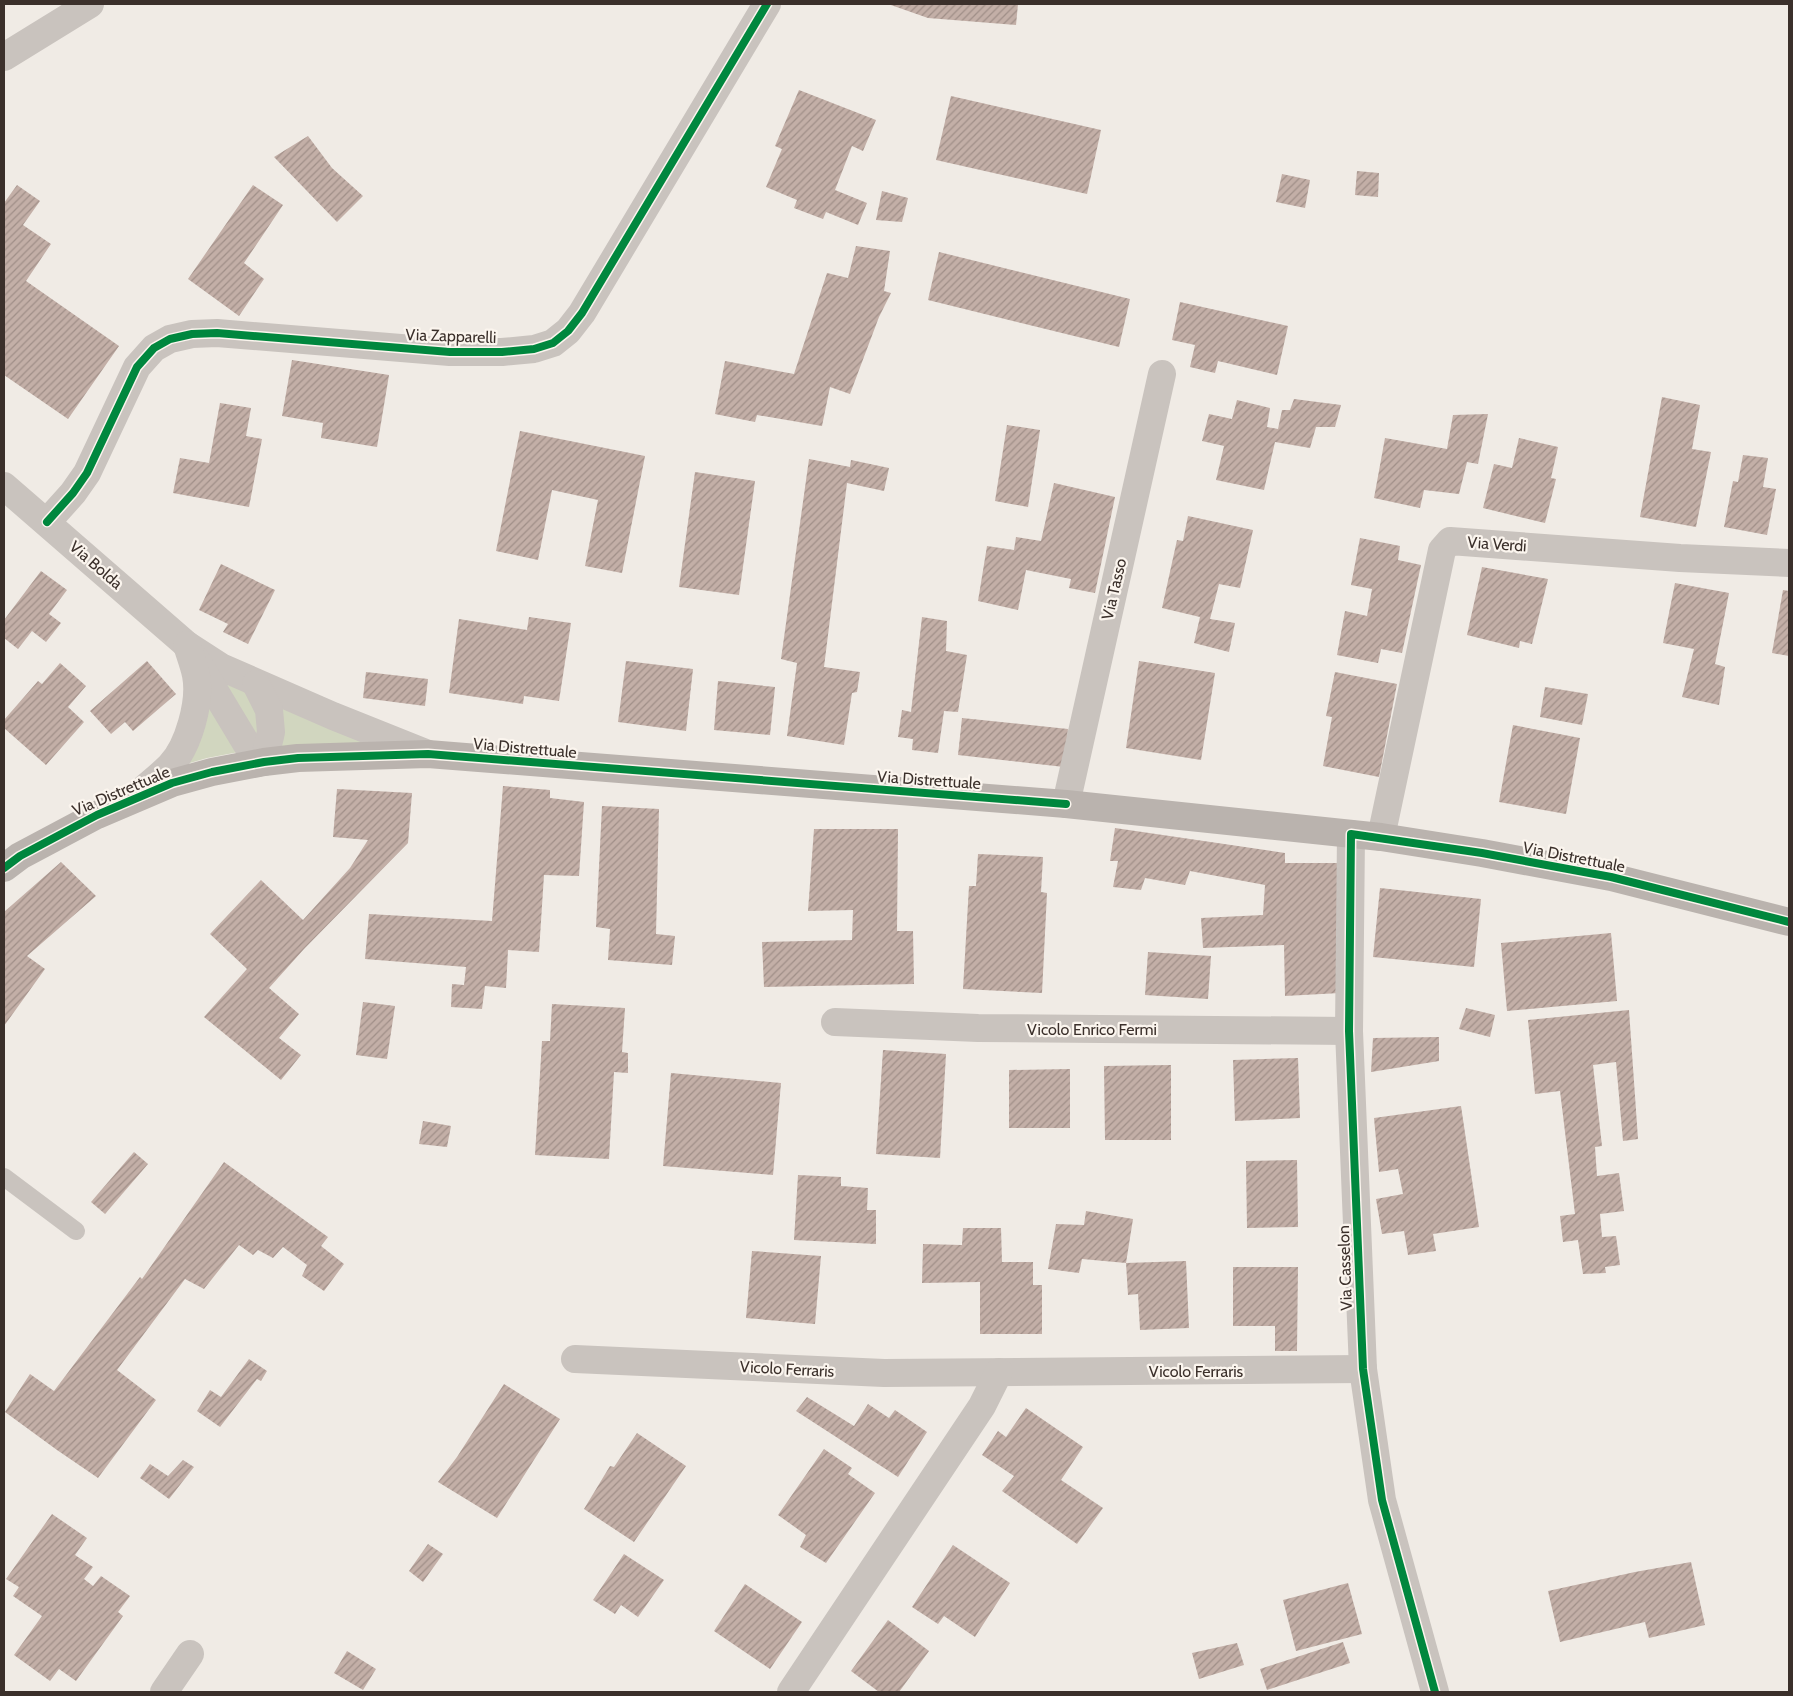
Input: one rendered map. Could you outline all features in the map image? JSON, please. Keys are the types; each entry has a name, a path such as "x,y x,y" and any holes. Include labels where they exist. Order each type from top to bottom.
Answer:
{"main road":[{"name":"Via Distrettuale","path":"4,868 20,856 61,833 134,798 172,783 212,772 261,762 298,758 428,754 1066,804 1381,837 1482,852 1611,877 1789,922"}],"street":[{"path":"4,58 90,4"},
{"name":"Via Zapparelli","path":"47,522 73,493 87,473 137,368 154,348 170,339 192,334 217,333 450,352 510,352 534,350 553,344 568,331 582,313 767,4"},
{"name":"Via Tasso","path":"1066,804 1162,374"},
{"name":"Via Bolda","path":"4,486 187,646"},
{"name":"Via Verdi","path":"1381,837 1442,550 1450,541 1680,558 1789,562"},
{"path":"187,646 221,667 256,684 428,754"},
{"path":"187,646 261,762"},
{"path":"134,798 171,765 182,750 189,730 196,700 196,677 187,646"},
{"path":"256,684 269,710 271,732 261,762"},
{"name":"Via Casselon","path":"1351,834 1349,1031 1363,1369 1382,1500 1436,1692"},
{"name":"Vicolo Enrico Fermi","path":"835,1022 978,1028 1349,1031"},
{"name":"Vicolo Ferraris","path":"575,1359 884,1374 1363,1369"},
{"path":"791,1692 982,1406 999,1372"},
{"path":"164,1692 190,1654"}],"lane":[{"path":"4,1177 76,1231"}],"green space":[{"path":"221,673 253,687 264,711 257,751"},
{"path":"200,674 244,751 207,758 176,767"},
{"path":"265,693 401,748 272,747"}],"building":[{"path":"888,4 1018,4 1016,25 928,18"},
{"path":"799,90 876,120 863,151 852,146 835,190 867,203 858,225 826,212 823,219 794,208 797,200 766,187 782,149 775,146"},
{"path":"951,96 1101,130 1087,194 936,160"},
{"path":"308,136 332,168 363,196 337,222 274,157"},
{"path":"1357,171 1379,173 1378,197 1355,195"},
{"path":"1282,174 1310,180 1305,208 1276,202"},
{"path":"17,185 40,201 23,225 51,244 26,281 119,346 68,419 4,375 4,203"},
{"path":"253,185 283,205 244,263 264,279 239,316 188,279"},
{"path":"882,191 908,198 902,222 876,220"},
{"path":"856,246 890,251 884,291 891,293 879,317 850,394 830,387 822,426 757,415 755,422 715,414 725,361 794,374 827,273 848,278"},
{"path":"939,252 1130,299 1119,347 928,300"},
{"path":"1180,302 1288,326 1277,375 1218,361 1215,373 1190,367 1195,345 1172,340"},
{"path":"292,360 389,375 377,447 321,438 323,423 282,416"},
{"path":"1662,397 1700,405 1692,449 1711,452 1696,527 1640,517"},
{"path":"1294,399 1341,405 1335,427 1316,427 1310,448 1275,442 1264,490 1216,480 1224,446 1202,441 1209,414 1232,419 1237,400 1270,408 1267,427 1278,429 1282,410 1290,410"},
{"path":"220,403 251,408 246,436 262,439 249,507 173,493 180,458 209,463"},
{"path":"1488,414 1478,464 1467,462 1459,494 1424,490 1420,508 1374,498 1385,438 1447,449 1453,415"},
{"path":"1007,425 1040,430 1028,507 995,501"},
{"path":"520,431 645,456 622,573 585,566 598,500 552,490 538,560 496,551"},
{"path":"1519,438 1558,447 1551,478 1556,479 1545,523 1483,508 1494,464 1512,468"},
{"path":"1743,455 1768,458 1763,487 1776,489 1767,535 1724,527 1733,481 1738,482"},
{"path":"809,459 850,467 851,460 889,468 884,491 847,483 824,667 860,672 857,692 852,693 844,745 787,736 797,663 781,659"},
{"path":"695,472 755,481 739,595 679,587"},
{"path":"1054,483 1115,497 1095,593 1069,588 1071,579 1026,570 1018,610 978,601 987,546 1014,550 1016,537 1041,541"},
{"path":"1188,516 1253,530 1240,588 1219,584 1210,619 1235,623 1229,652 1194,643 1200,617 1162,608 1177,540 1183,541"},
{"path":"1360,538 1400,546 1398,560 1421,565 1402,653 1381,649 1378,663 1337,655 1345,611 1367,616 1372,589 1351,585"},
{"path":"221,564 275,590 248,644 223,632 228,624 199,610"},
{"path":"1482,567 1548,579 1532,644 1520,641 1519,648 1467,635"},
{"path":"41,571 67,590 49,614 61,623 46,642 32,631 18,649 4,638 4,620"},
{"path":"1675,583 1729,593 1715,664 1725,667 1719,705 1682,697 1694,649 1663,643"},
{"path":"1783,590 1789,591 1789,656 1772,653"},
{"path":"529,617 571,623 559,701 524,696 523,704 449,693 459,619 527,630"},
{"path":"922,617 947,621 946,651 967,655 958,712 944,711 938,753 912,750 913,739 898,737 902,710 911,712"},
{"path":"147,661 176,694 133,731 125,722 111,734 90,711"},
{"path":"626,661 693,669 686,731 618,722"},
{"path":"1139,661 1215,673 1201,760 1126,748"},
{"path":"60,663 86,686 68,707 84,722 46,765 4,728 4,720 38,681 42,684"},
{"path":"366,672 428,679 425,706 363,698"},
{"path":"1335,672 1397,684 1379,777 1323,766 1332,717 1326,716"},
{"path":"718,681 775,687 770,735 714,730"},
{"path":"1545,687 1588,694 1582,725 1540,717"},
{"path":"962,718 1068,729 1064,767 958,755"},
{"path":"1513,725 1580,738 1566,814 1499,802"},
{"path":"503,786 550,790 550,798 584,802 579,876 544,875 539,952 508,950 506,988 485,986 482,1009 451,1007 452,984 464,985 466,967 365,959 369,914 492,921"},
{"path":"337,789 412,793 408,843 304,949 269,988 299,1014 279,1038 301,1055 281,1080 204,1017 247,969 210,934 261,880 303,920 350,868 368,840 333,837"},
{"path":"602,806 659,809 656,934 675,936 672,965 608,960 610,929 596,927"},
{"path":"1115,828 1285,853 1285,863 1337,863 1340,993 1285,996 1284,945 1203,948 1201,918 1263,915 1265,885 1190,871 1185,885 1145,878 1141,890 1113,887 1118,861 1110,861"},
{"path":"814,829 898,829 897,931 913,931 914,984 764,987 762,942 852,940 853,910 808,911"},
{"path":"978,854 1043,857 1041,892 1047,893 1042,993 963,989 969,886 976,886"},
{"path":"61,862 96,896 27,956 45,969 4,1026 4,912"},
{"path":"1380,888 1481,899 1474,967 1373,957"},
{"path":"1611,933 1617,1001 1507,1011 1501,943"},
{"path":"1148,952 1211,956 1208,999 1145,995"},
{"path":"363,1002 395,1006 387,1059 356,1055"},
{"path":"552,1004 625,1008 622,1052 628,1053 628,1073 614,1072 609,1159 535,1155 542,1041 550,1041"},
{"path":"1466,1008 1495,1015 1490,1037 1459,1029"},
{"path":"1629,1010 1638,1139 1623,1141 1616,1062 1593,1065 1602,1146 1595,1147 1597,1176 1619,1173 1624,1211 1600,1214 1602,1237 1616,1236 1620,1265 1605,1267 1606,1273 1583,1274 1578,1240 1563,1242 1560,1216 1575,1214 1560,1091 1535,1094 1528,1020"},
{"path":"1439,1037 1439,1061 1371,1072 1373,1038"},
{"path":"883,1050 946,1054 940,1158 876,1154"},
{"path":"1298,1058 1300,1118 1235,1121 1233,1060"},
{"path":"1171,1065 1171,1140 1105,1140 1104,1066"},
{"path":"1070,1069 1070,1128 1009,1128 1009,1070"},
{"path":"671,1073 781,1083 773,1175 663,1166"},
{"path":"1461,1106 1479,1227 1433,1234 1436,1251 1408,1255 1404,1231 1382,1234 1376,1199 1403,1194 1398,1169 1379,1172 1374,1118"},
{"path":"423,1121 451,1126 447,1147 419,1144"},
{"path":"134,1152 148,1164 105,1214 91,1202"},
{"path":"1297,1160 1298,1227 1247,1228 1246,1161"},
{"path":"224,1162 328,1237 321,1246 344,1264 324,1291 302,1276 307,1265 283,1247 273,1258 258,1250 253,1255 239,1245 204,1289 185,1279 117,1370 156,1400 98,1478 5,1412 30,1374 54,1391 140,1277 142,1279"},
{"path":"798,1175 841,1177 841,1186 868,1188 867,1210 876,1210 876,1244 794,1240"},
{"path":"1086,1211 1133,1219 1126,1263 1082,1259 1079,1273 1048,1269 1056,1224 1084,1225"},
{"path":"963,1228 1001,1228 1002,1262 1033,1262 1033,1285 1042,1285 1042,1334 980,1334 980,1282 922,1283 923,1244 962,1245"},
{"path":"752,1251 821,1256 815,1324 746,1318"},
{"path":"1186,1261 1189,1328 1140,1330 1138,1294 1128,1295 1126,1263"},
{"path":"1233,1267 1298,1267 1297,1351 1275,1351 1275,1326 1233,1326"},
{"path":"249,1359 267,1371 261,1381 257,1379 220,1427 197,1411 210,1390 221,1397"},
{"path":"504,1384 560,1419 497,1518 438,1482 457,1457"},
{"path":"807,1397 854,1426 868,1404 889,1418 895,1410 927,1432 898,1477 796,1411"},
{"path":"1026,1408 1083,1447 1061,1480 1103,1508 1077,1544 1002,1491 1014,1476 982,1455 998,1431 1006,1437"},
{"path":"637,1433 686,1466 634,1542 584,1509 610,1466 614,1467"},
{"path":"824,1449 852,1468 848,1474 875,1493 826,1563 800,1547 806,1535 778,1515"},
{"path":"183,1460 194,1467 169,1499 140,1478 150,1464 168,1476"},
{"path":"52,1514 87,1538 75,1555 93,1567 84,1579 93,1586 101,1576 130,1596 118,1612 123,1616 76,1681 59,1669 50,1681 14,1655 42,1616 13,1596 19,1587 6,1579"},
{"path":"428,1544 443,1554 423,1582 409,1571"},
{"path":"953,1545 1010,1583 975,1637 944,1616 938,1624 912,1607"},
{"path":"624,1554 664,1580 638,1617 621,1605 615,1614 593,1600"},
{"path":"1691,1562 1705,1625 1649,1638 1645,1622 1560,1642 1548,1591"},
{"path":"1348,1583 1362,1634 1296,1651 1283,1600"},
{"path":"745,1584 802,1622 770,1669 714,1631"},
{"path":"888,1620 929,1651 899,1692 879,1692 851,1671"},
{"path":"1343,1642 1350,1663 1267,1690 1260,1669"},
{"path":"1237,1643 1244,1665 1199,1679 1192,1653"},
{"path":"347,1651 376,1669 363,1690 334,1673"}],"cycle path":[{"path":"47,522 73,493 87,473 137,367 154,348 170,339 192,334 217,333 450,352 502,352 534,349 553,343 568,331 582,313 767,4"},
{"path":"4,868 20,856 97,815 172,783 212,772 264,762 298,758 428,754 1066,804"},
{"path":"1435,1692 1382,1500 1363,1369 1349,1031 1351,834 1482,853 1611,877 1789,922"}]}
